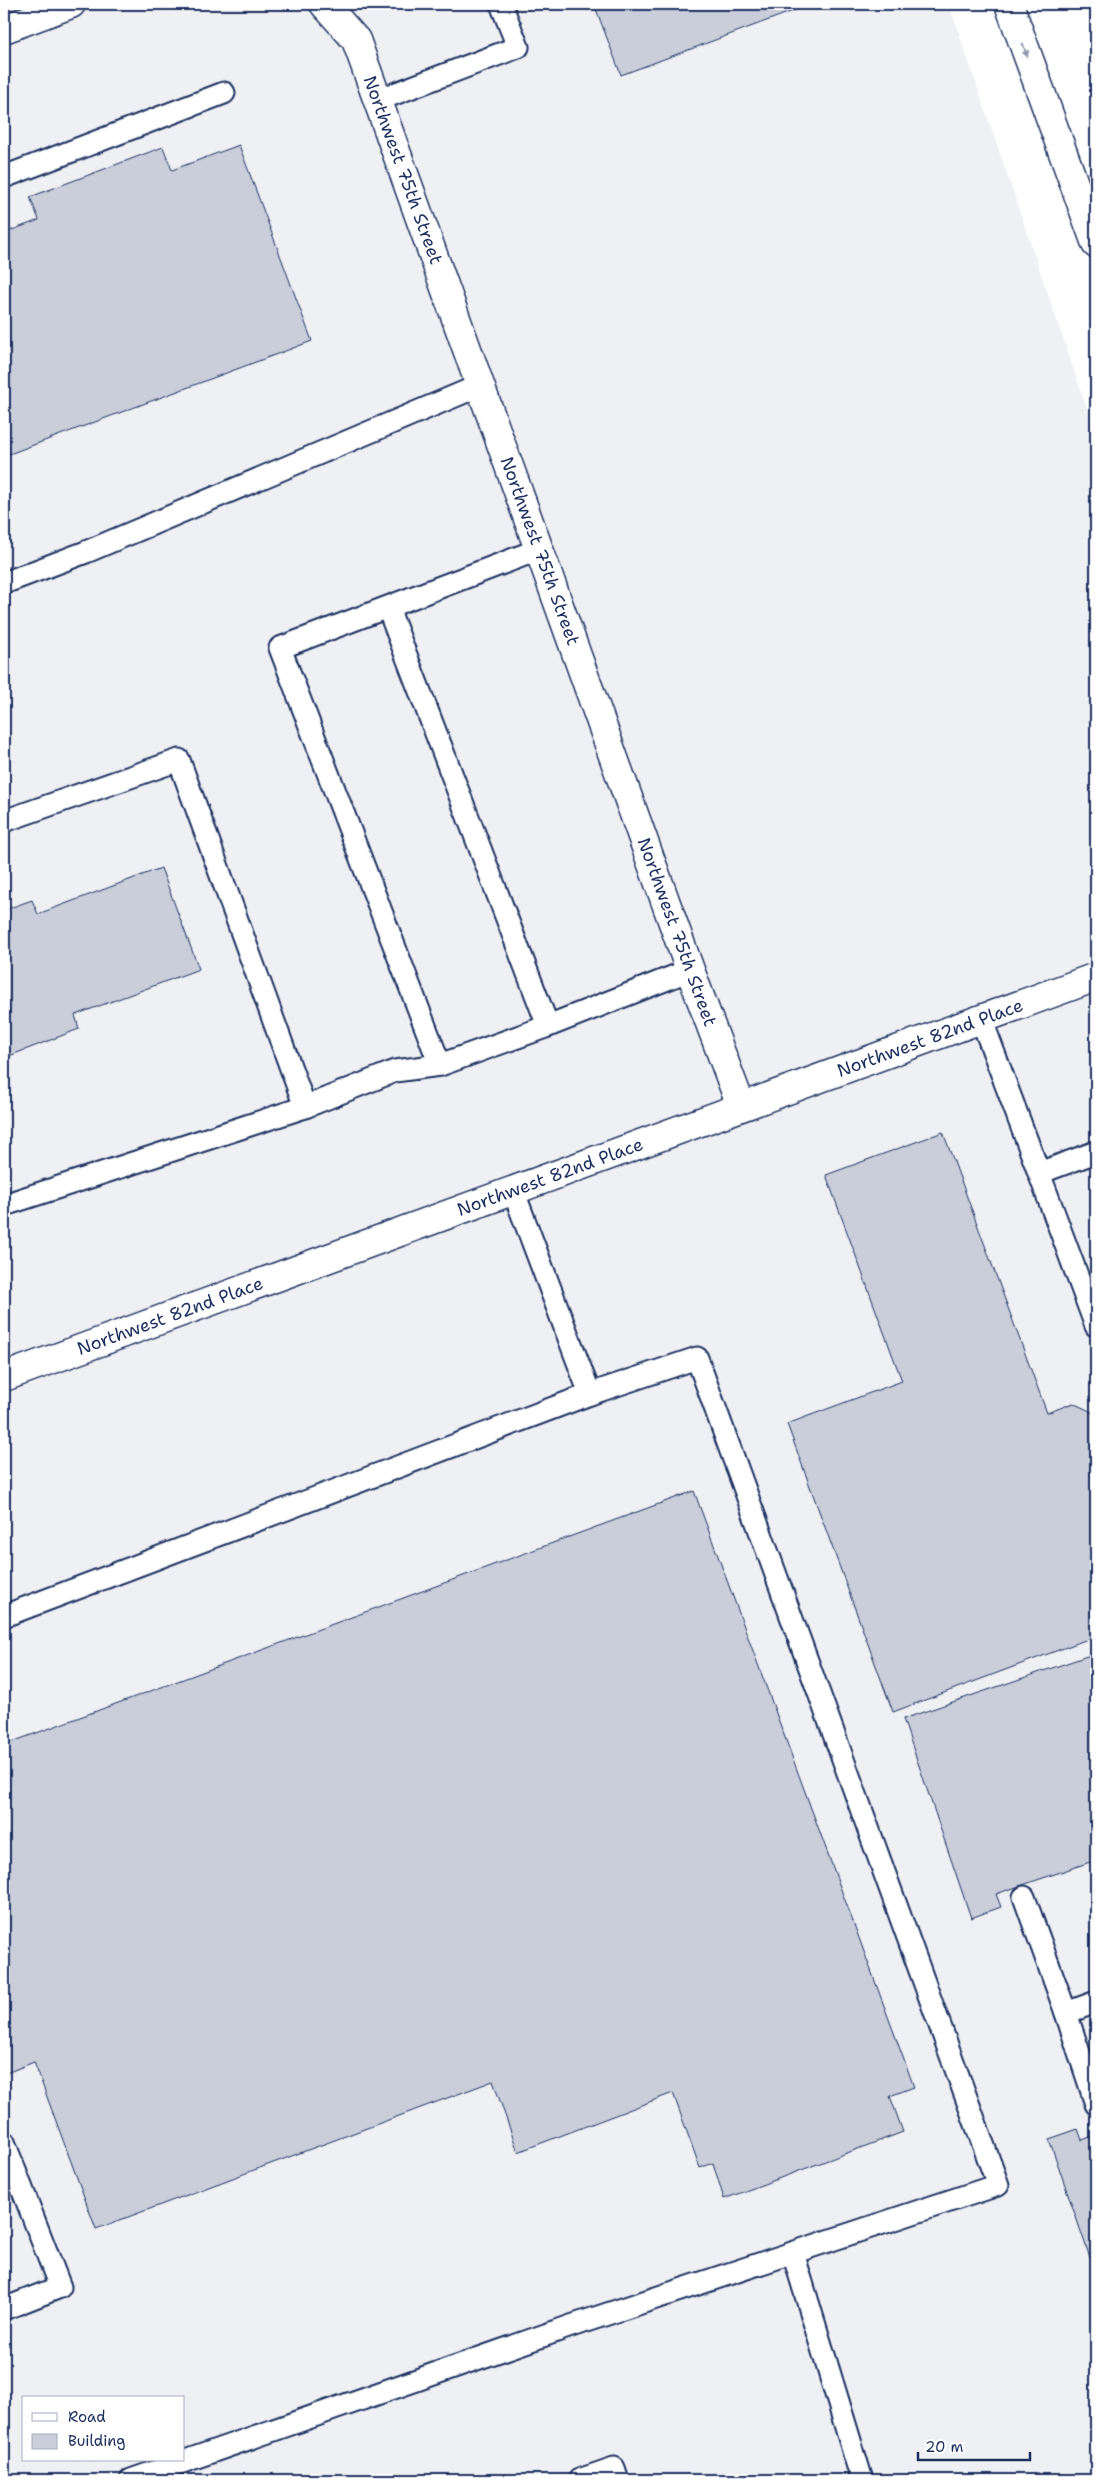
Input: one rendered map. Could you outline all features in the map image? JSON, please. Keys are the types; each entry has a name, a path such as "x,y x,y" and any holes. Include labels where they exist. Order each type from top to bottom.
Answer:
{"street":[{"path":"4,29 71,4"},
{"name":"Northwest 75th Street","path":"324,4 356,40 690,970 741,1106"},
{"path":"1009,4 1096,244"},
{"name":"Northwest 82nd Place","path":"4,1378 741,1106 982,1021 1096,977"}],"lane":[{"path":"378,100 518,47 501,4"},
{"path":"4,176 224,93"},
{"path":"4,582 86,552 481,385"},
{"path":"440,1065 280,648 540,549"},
{"path":"388,608 548,1026"},
{"path":"4,821 180,760 305,1107"},
{"path":"4,1205 305,1107 395,1071 440,1065 548,1026 690,970"},
{"path":"982,1021 1096,1326"},
{"path":"1039,1173 1096,1152"},
{"path":"513,1190 590,1394"},
{"path":"4,1616 590,1394 697,1358 998,2185 571,2326 185,2461"},
{"path":"1024,1897 1066,2013 1096,2104"},
{"path":"1066,2013 1096,2002"},
{"path":"4,2142 60,2287 4,2309"},
{"path":"793,2253 862,2480"},
{"path":"131,2480 182,2462"},
{"path":"579,2480 614,2468 618,2480"}],"shaded area":[{"path":"4,4 949,4 1096,435 1096,2480 4,2480"}],"building":[{"path":"594,4 812,4 621,75"},
{"path":"239,145 312,341 4,456 4,233 39,220 30,197 163,147 172,170"},
{"path":"161,868 199,969 75,1015 79,1029 4,1058 4,910 32,900 38,914"},
{"path":"943,1132 1047,1413 1073,1403 1096,1414 1096,1636 893,1712 787,1424 902,1381 826,1175"},
{"path":"694,1491 914,2087 890,2096 903,2132 724,2199 713,2163 700,2168 673,2093 518,2152 493,2081 96,2229 34,2062 4,2074 4,1745"},
{"path":"1096,1653 1096,1860 996,1894 1001,1907 971,1918 903,1719"},
{"path":"1078,2129 1082,2140 1096,2135 1096,2275 1049,2139"}]}
